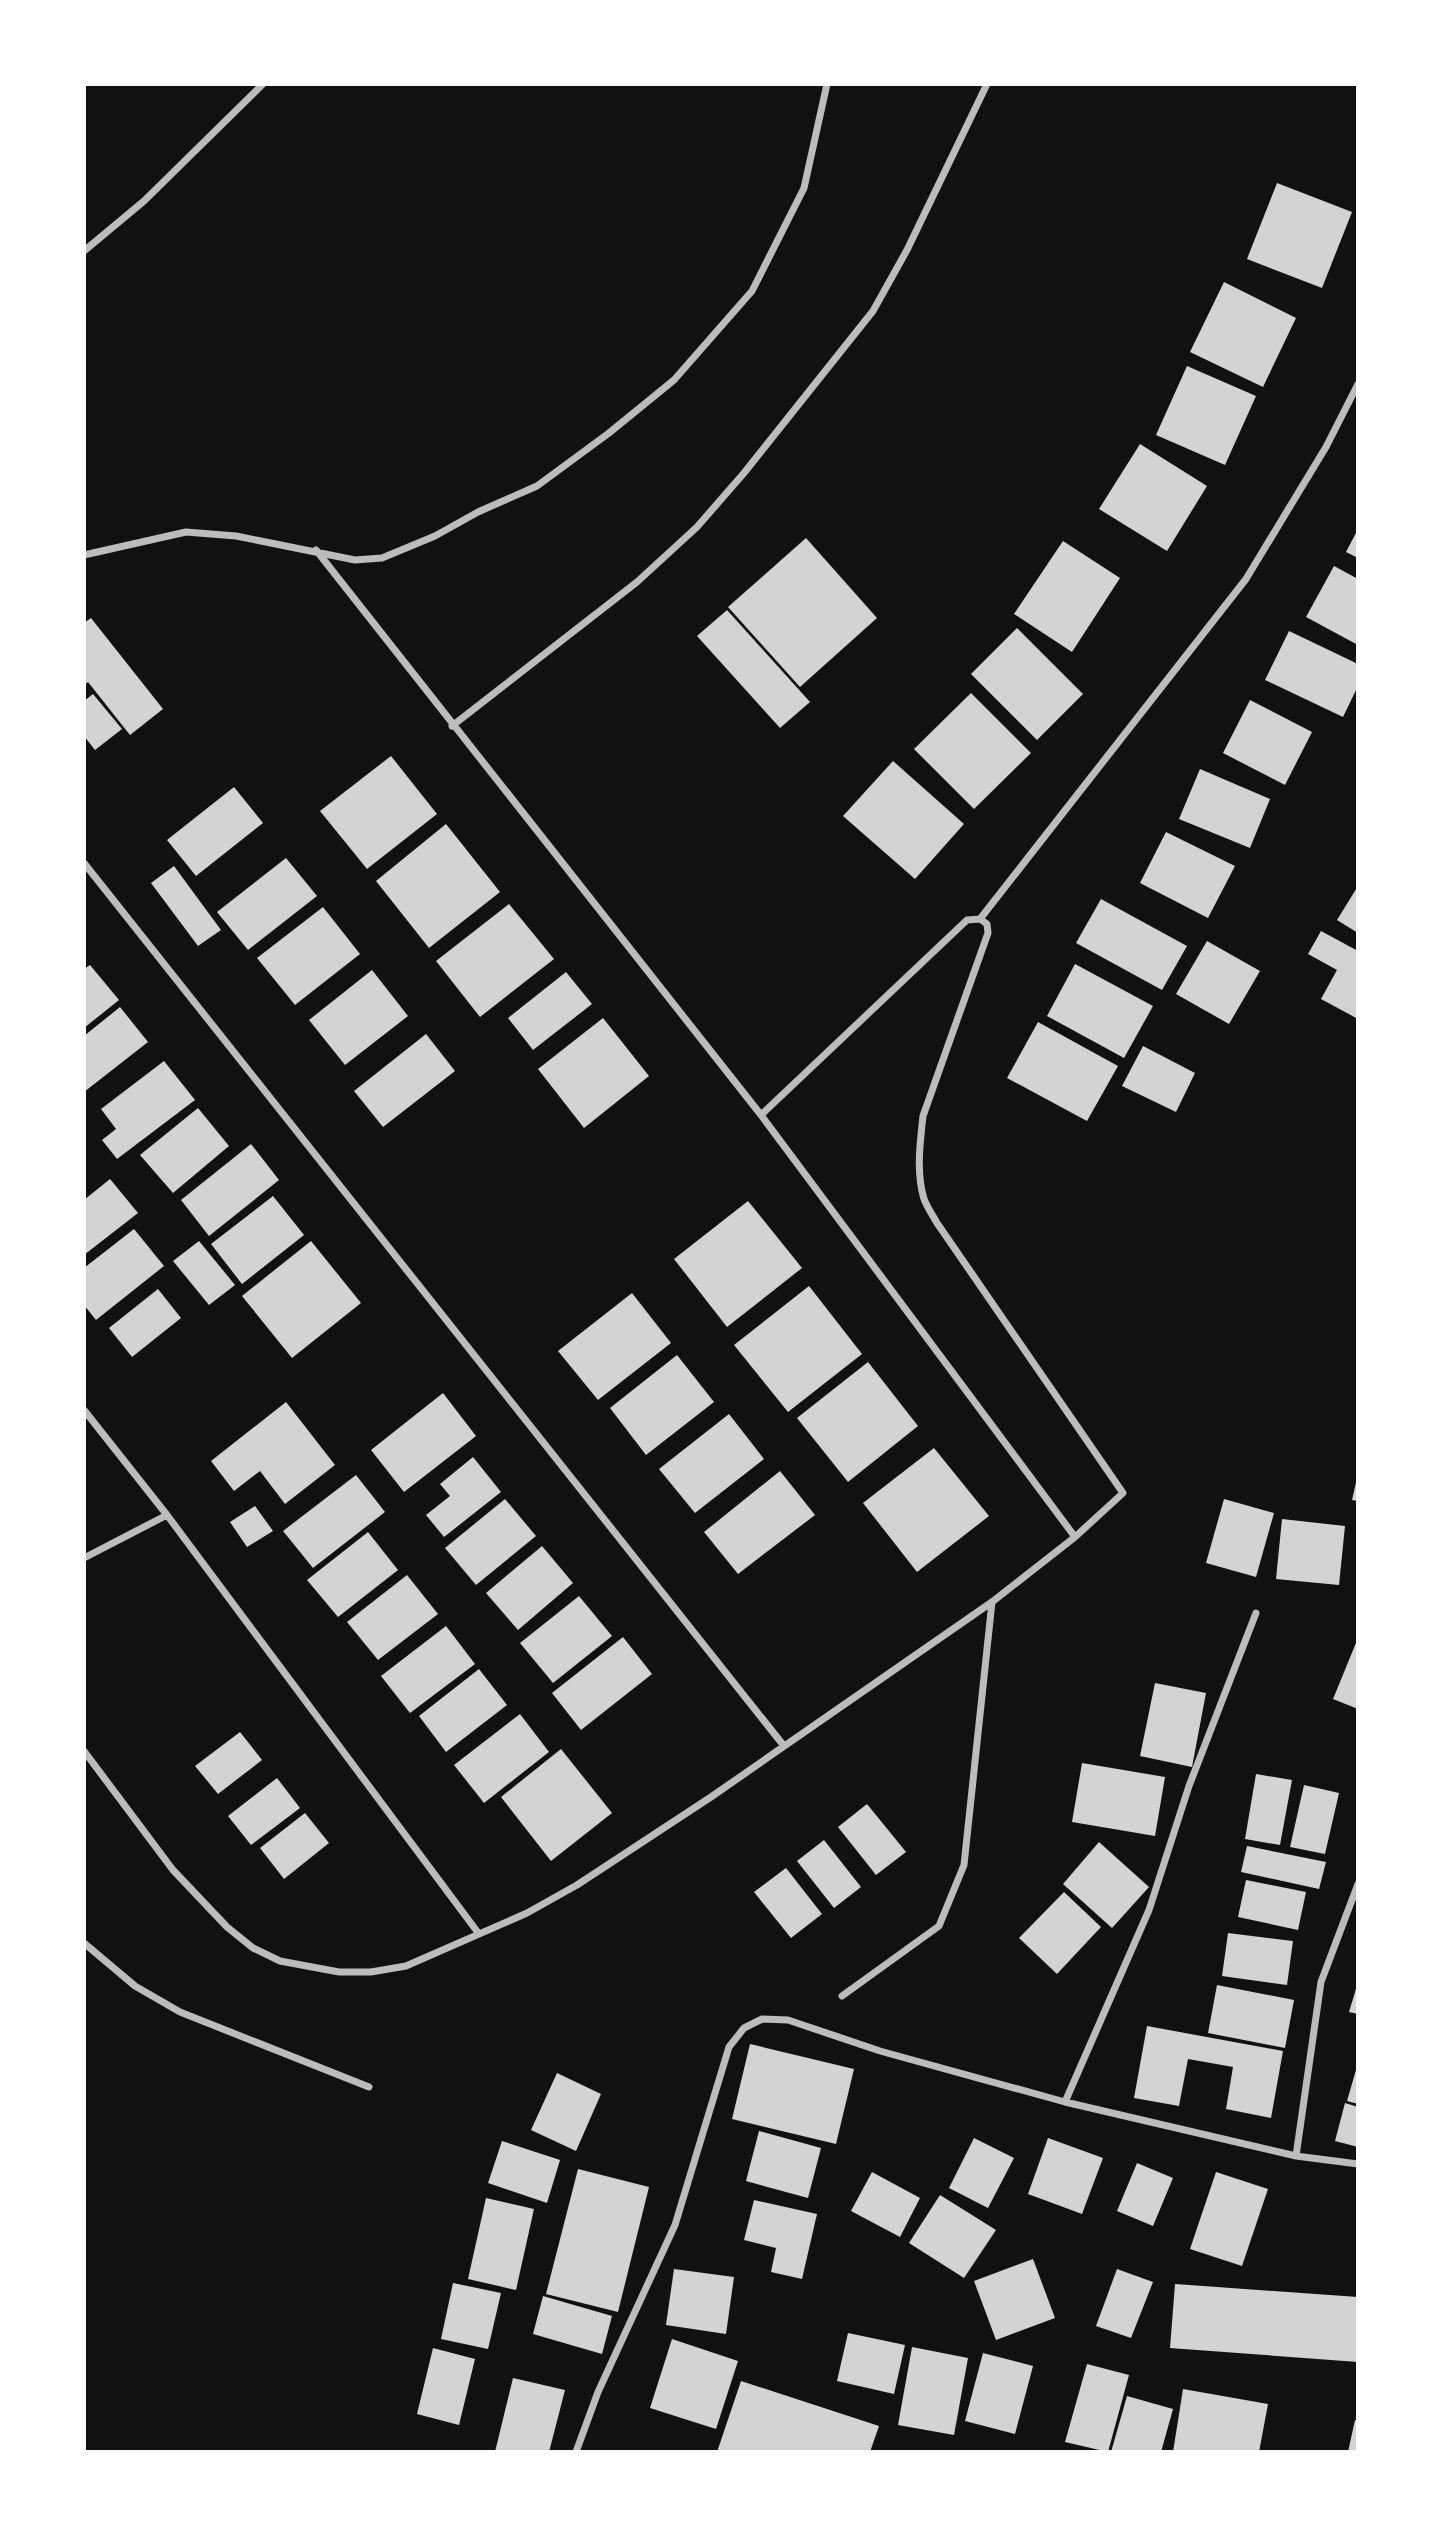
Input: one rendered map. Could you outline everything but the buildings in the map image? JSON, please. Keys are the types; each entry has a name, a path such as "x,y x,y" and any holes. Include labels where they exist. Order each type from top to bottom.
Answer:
{"street":[{"path":"84,251 144,201 263,84"},
{"path":"84,555 186,532 236,536 355,560 382,558 435,536 478,512 537,486 609,433 674,380 752,291 804,188 827,84"},
{"path":"452,726 637,582 696,527 744,473 873,311 907,250 987,84"},
{"path":"980,919 1246,579 1326,447 1358,384"},
{"path":"316,550 761,1115 1075,1537"},
{"path":"84,863 784,1746"},
{"path":"84,1751 173,1870 227,1927 253,1948 280,1961 339,1972 372,1972 407,1966 527,1913 577,1885 992,1602 1075,1537 1123,1493 937,1223 925,1201 920,1179 923,1116 988,933 987,924 980,919 967,920 761,1115"},
{"path":"84,1410 167,1515 479,1934"},
{"path":"84,1558 167,1515"},
{"path":"842,1996 939,1926 964,1865 992,1602"},
{"path":"1065,2102 1149,1910 1189,1786 1256,1613"},
{"path":"1296,2156 1321,1982 1358,1884"},
{"path":"84,1943 135,1986 180,2012 212,2027 369,2087"},
{"path":"576,2452 598,2392 674,2225 729,2047 744,2028 762,2019 788,2020 880,2051 1065,2102 1296,2156 1358,2164"}]}
